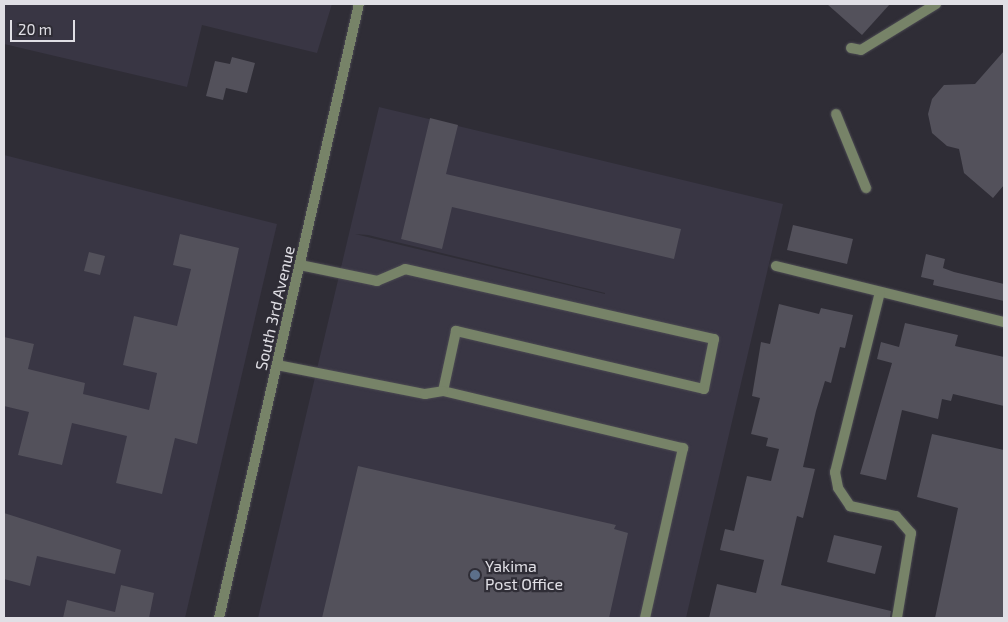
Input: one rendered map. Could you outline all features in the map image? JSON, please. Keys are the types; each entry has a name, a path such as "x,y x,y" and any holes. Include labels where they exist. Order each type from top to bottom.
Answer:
{"street":[{"name":"South 3rd Avenue","path":"219,618 359,4"},
{"path":"852,48 861,50 936,4"},
{"path":"836,114 866,188"},
{"path":"300,265 377,281 405,269 714,339 704,389 456,331 443,391"},
{"path":"776,266 1004,322"},
{"path":"880,292 835,472 838,488 850,506 896,516 911,533 897,618"},
{"path":"277,365 425,394 443,391 683,448 645,618"}],"shaded area":[{"path":"4,4 332,4 317,53 202,25 187,87 4,44"},
{"path":"379,107 783,204 686,618 258,618","holes":["355,234 368,235 605,293 605,294"]},
{"path":"4,155 277,224 185,618 4,618"}],"building":[{"path":"827,4 890,4 862,35"},
{"path":"1004,51 1004,185 993,198 964,173 959,149 947,146 932,133 928,114 932,99 944,85 975,84"},
{"path":"232,57 255,63 247,93 226,88 223,100 206,96 215,61 230,64"},
{"path":"430,118 458,125 446,174 681,229 674,259 452,207 442,249 401,239"},
{"path":"793,225 853,239 847,264 787,250"},
{"path":"180,234 239,248 197,444 175,438 162,494 116,483 127,436 72,423 62,465 18,455 29,412 4,406 4,337 34,344 28,369 85,383 83,394 149,410 157,373 123,365 134,316 177,326 191,269 173,265"},
{"path":"89,252 105,256 100,275 84,271"},
{"path":"926,254 945,259 943,268 1004,284 1004,301 933,285 934,280 921,277"},
{"path":"779,304 819,314 821,308 853,315 845,348 840,347 831,383 825,381 816,411 803,467 815,469 803,518 797,516 781,585 891,611 890,618 709,618 717,584 756,593 764,560 720,550 725,529 734,531 747,476 771,481 779,449 766,446 768,438 751,434 760,398 752,396 761,342 770,344"},
{"path":"905,323 958,335 955,346 1004,357 1004,406 953,394 951,401 942,399 938,419 902,410 886,480 860,474 892,363 877,359 881,342 899,347"},
{"path":"932,434 1004,450 1004,618 935,618 958,508 917,497"},
{"name":"Yakima Post Office","path":"358,466 616,525 614,529 628,533 609,618 322,618"},
{"path":"4,513 121,550 115,574 37,556 30,586 4,579"},
{"path":"834,535 882,546 875,574 827,562"},
{"path":"121,585 154,593 149,618 63,618 67,600 115,612"}],"place":[{"name":"Yakima Post Office","path":"475,575"}]}
